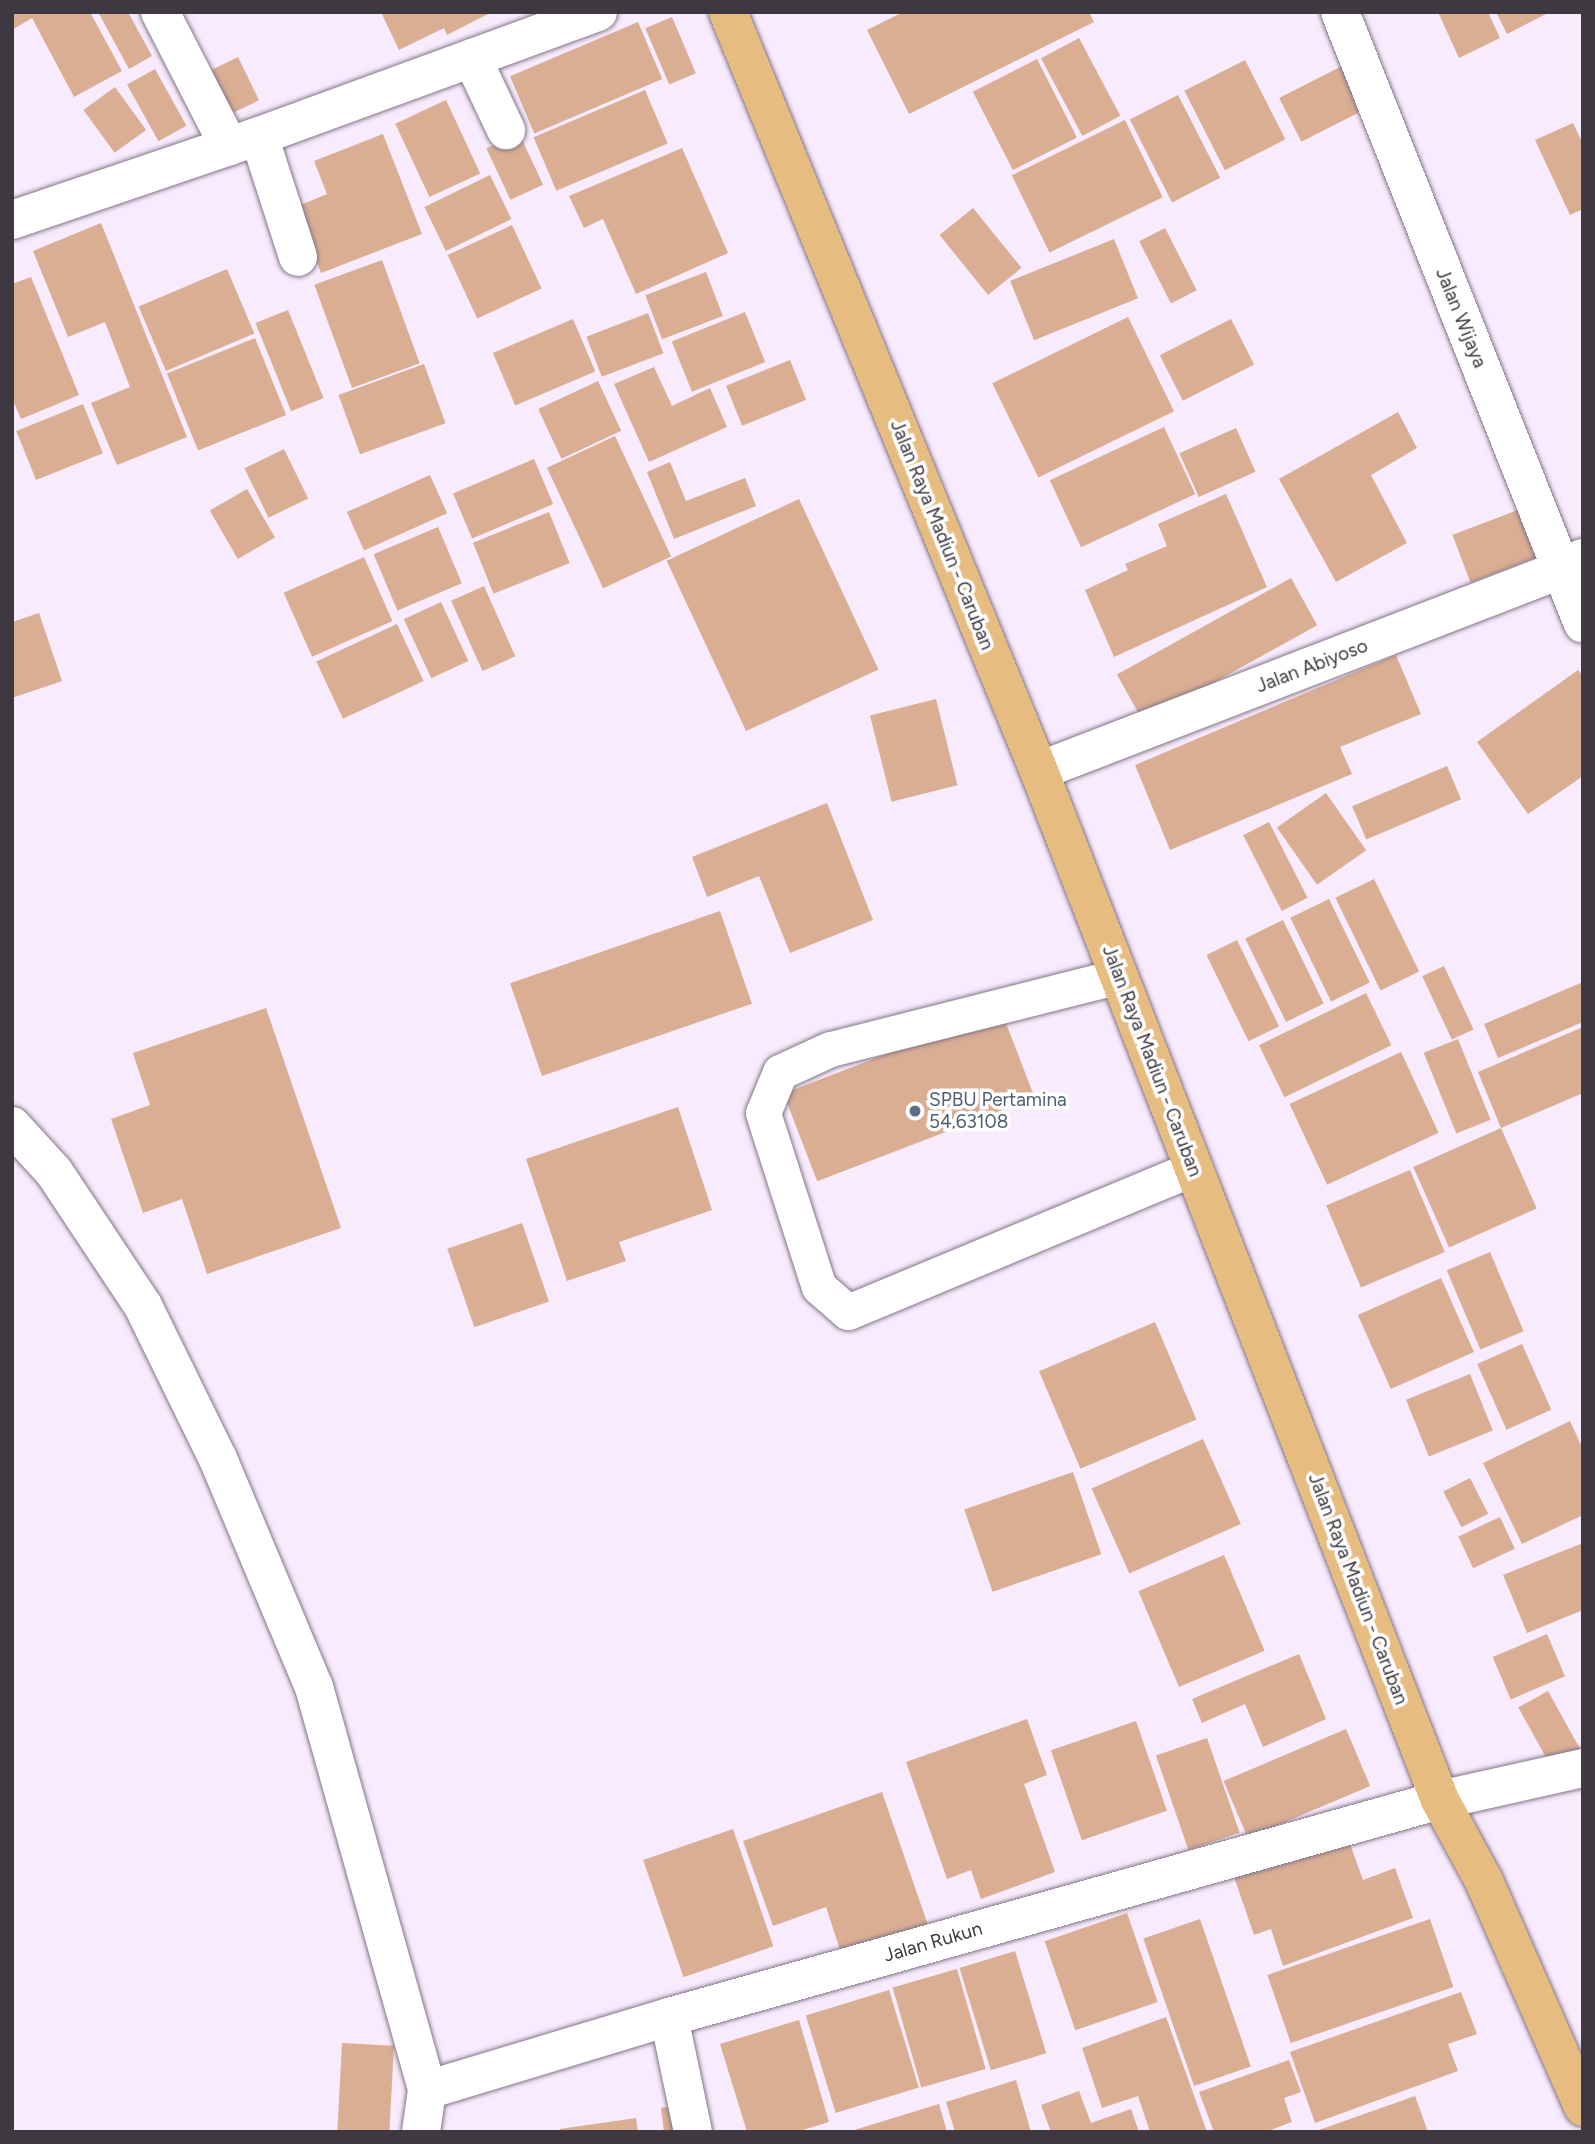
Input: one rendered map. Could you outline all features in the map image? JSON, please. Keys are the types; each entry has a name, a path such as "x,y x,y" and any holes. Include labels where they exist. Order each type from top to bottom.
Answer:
{"highway":[{"name":"Jalan Raya Madiun - Caruban","path":"728,12 1039,771 1440,1800 1484,1881 1583,2107"}],"street":[{"path":"160,12 244,141 298,257"},
{"path":"12,220 244,141 598,12"},
{"name":"Jalan Wijaya","path":"1340,12 1572,564 1583,624"},
{"path":"472,58 506,130"},
{"name":"Jalan Abiyoso","path":"1039,771 1572,564"},
{"path":"12,1126 54,1172 143,1306 218,1459 314,1686 428,2090 421,2132"},
{"name":"Jalan Rukun","path":"428,2090 669,2017 1440,1800 1583,1768"},
{"path":"669,2017 693,2132"}],"lane":[{"path":"1119,976 830,1049 780,1072 763,1113 819,1287 848,1312 1194,1168"}],"building":[{"path":"12,12 90,12 122,71 74,97 32,18 12,30"},
{"path":"98,12 128,12 152,56 129,69"},
{"path":"381,12 492,12 447,35 444,28 399,50"},
{"path":"903,12 1089,12 1094,22 909,114 867,30"},
{"path":"1438,12 1488,12 1500,38 1459,58"},
{"path":"1496,12 1550,12 1507,34"},
{"path":"672,17 696,73 669,84 645,28"},
{"path":"638,22 662,79 534,133 510,76"},
{"path":"1079,38 1120,116 1082,136 1041,58"},
{"path":"238,57 259,100 223,118 202,75"},
{"path":"1037,59 1077,137 1013,170 973,92"},
{"path":"1245,60 1285,139 1225,170 1184,91"},
{"path":"1346,64 1368,108 1301,142 1279,98"},
{"path":"155,69 187,126 159,141 127,85"},
{"path":"115,87 146,130 115,153 83,110"},
{"path":"645,90 668,143 556,191 534,137"},
{"path":"1178,95 1220,178 1172,202 1130,120"},
{"path":"446,100 480,173 429,197 395,124"},
{"path":"1125,120 1163,197 1049,253 1012,175"},
{"path":"1573,123 1583,144 1583,209 1570,215 1535,140"},
{"path":"519,133 543,185 510,200 486,148"},
{"path":"383,134 422,234 321,273 296,207 327,194 314,161"},
{"path":"682,148 728,253 636,294 603,219 584,228 569,196"},
{"path":"490,175 511,219 446,251 424,207"},
{"path":"973,208 1021,268 988,295 940,235"},
{"path":"101,223 187,437 117,465 91,403 130,387 105,322 68,337 33,251"},
{"path":"512,225 542,288 477,318 448,255"},
{"path":"1165,228 1197,290 1171,304 1139,241"},
{"path":"1114,239 1138,298 1034,340 1010,281"},
{"path":"382,260 420,363 352,388 314,285"},
{"path":"227,269 254,333 166,371 139,307"},
{"path":"706,272 723,316 662,339 645,295"},
{"path":"31,277 79,395 21,419 12,398 12,284"},
{"path":"288,310 324,398 291,411 256,323"},
{"path":"745,312 765,362 692,392 672,342"},
{"path":"648,313 663,353 602,377 586,337"},
{"path":"1128,317 1174,411 1038,478 992,383"},
{"path":"573,319 595,371 515,405 493,353"},
{"path":"1231,319 1254,364 1183,401 1160,355"},
{"path":"255,338 286,415 198,451 167,374"},
{"path":"790,360 806,400 742,426 726,386"},
{"path":"424,364 446,423 360,454 338,395"},
{"path":"654,367 672,406 710,388 727,427 649,462 614,384"},
{"path":"598,381 621,431 561,459 538,409"},
{"path":"83,404 103,453 36,480 16,431"},
{"path":"1398,412 1417,448 1371,475 1407,543 1336,582 1279,479"},
{"path":"1164,427 1195,494 1081,547 1050,480"},
{"path":"1236,428 1256,472 1199,497 1179,453"},
{"path":"615,436 671,557 603,588 547,468"},
{"path":"284,449 308,498 269,518 244,468"},
{"path":"534,459 553,504 472,538 453,493"},
{"path":"670,462 686,501 745,478 756,506 674,539 647,472"},
{"path":"430,475 447,513 364,550 347,512"},
{"path":"247,489 275,537 238,559 210,510"},
{"path":"1226,494 1267,587 1114,657 1085,590 1128,570 1125,564 1167,546 1158,524"},
{"path":"799,499 878,669 746,731 667,561"},
{"path":"1528,506 1546,554 1471,583 1452,535"},
{"path":"549,512 570,563 494,594 473,543"},
{"path":"438,527 462,583 397,611 374,554"},
{"path":"364,557 392,621 312,657 284,593"},
{"path":"1291,578 1317,625 1143,722 1117,674"},
{"path":"484,586 515,656 482,671 451,601"},
{"path":"441,602 468,661 431,678 404,619"},
{"path":"39,613 62,681 12,698 12,622"},
{"path":"397,624 424,681 343,719 316,662"},
{"path":"1396,655 1421,714 1340,747 1352,774 1170,850 1135,765"},
{"path":"1578,670 1583,676 1583,776 1528,814 1477,742"},
{"path":"936,699 958,785 892,802 870,715"},
{"path":"1447,766 1461,799 1366,839 1352,806"},
{"path":"1326,793 1366,850 1317,885 1277,827"},
{"path":"827,803 873,920 790,953 759,876 707,897 692,857"},
{"path":"1269,822 1308,898 1282,911 1243,835"},
{"path":"1374,879 1419,972 1381,990 1335,898"},
{"path":"1329,899 1370,983 1331,1001 1290,918"},
{"path":"720,911 752,1004 542,1076 510,983"},
{"path":"1283,920 1324,1004 1286,1022 1245,938"},
{"path":"1237,940 1279,1026 1249,1041 1206,955"},
{"path":"1444,966 1474,1029 1452,1040 1422,976"},
{"path":"1583,982 1583,1022 1498,1058 1484,1024"},
{"path":"1366,993 1391,1045 1284,1097 1259,1045"},
{"path":"266,1008 341,1228 207,1274 182,1199 143,1213 111,1119 150,1105 133,1053"},
{"path":"1001,1010 1035,1098 817,1181 783,1093"},
{"path":"1583,1027 1583,1093 1501,1128 1478,1072"},
{"path":"1458,1039 1491,1120 1456,1134 1424,1053"},
{"path":"1401,1052 1439,1133 1327,1185 1290,1104"},
{"path":"678,1107 712,1210 619,1242 626,1261 567,1281 526,1159"},
{"path":"1501,1128 1537,1208 1449,1247 1413,1167"},
{"path":"1410,1170 1445,1252 1361,1287 1326,1206"},
{"path":"522,1223 549,1301 474,1327 447,1249"},
{"path":"1490,1252 1524,1331 1480,1350 1447,1270"},
{"path":"1441,1278 1474,1352 1391,1389 1358,1315"},
{"path":"1155,1322 1196,1420 1080,1469 1039,1371"},
{"path":"1522,1344 1551,1410 1507,1430 1477,1364"},
{"path":"1470,1374 1493,1431 1429,1456 1406,1400"},
{"path":"1570,1421 1583,1449 1583,1515 1522,1544 1483,1463"},
{"path":"1203,1439 1241,1524 1129,1574 1092,1489"},
{"path":"1073,1472 1101,1554 993,1592 964,1509"},
{"path":"1470,1478 1488,1514 1461,1527 1443,1492"},
{"path":"1500,1517 1515,1549 1473,1568 1458,1536"},
{"path":"1583,1543 1583,1610 1527,1633 1503,1575"},
{"path":"1224,1555 1265,1651 1179,1687 1138,1591"},
{"path":"1547,1634 1565,1676 1511,1699 1493,1657"},
{"path":"1299,1654 1326,1719 1263,1747 1245,1704 1202,1723 1192,1699"},
{"path":"1548,1691 1581,1750 1551,1767 1518,1707"},
{"path":"1027,1719 1047,1775 1024,1784 1055,1872 981,1899 971,1870 947,1879 906,1762"},
{"path":"1136,1721 1167,1811 1082,1840 1051,1750"},
{"path":"1346,1729 1370,1786 1248,1838 1224,1781"},
{"path":"1207,1738 1240,1833 1188,1850 1156,1756"},
{"path":"882,1792 929,1928 843,1959 826,1907 773,1926 743,1841"},
{"path":"733,1829 773,1946 684,1977 643,1860"},
{"path":"1346,1833 1363,1880 1395,1868 1413,1918 1283,1966 1271,1929 1254,1935 1233,1874"},
{"path":"1127,1913 1158,2002 1075,2030 1045,1941"},
{"path":"1200,1919 1251,2067 1194,2086 1143,1939"},
{"path":"1430,1919 1453,1987 1291,2043 1267,1975"},
{"path":"1015,1951 1046,2053 991,2070 960,1968"},
{"path":"957,1969 986,2069 921,2087 893,1987"},
{"path":"889,1990 919,2088 836,2113 806,2015"},
{"path":"1461,1992 1477,2034 1448,2044 1458,2071 1315,2123 1290,2052"},
{"path":"1166,2017 1207,2132 1150,2132 1138,2096 1102,2108 1082,2048"},
{"path":"799,2020 829,2122 796,2132 747,2132 720,2044"},
{"path":"342,2043 394,2046 389,2132 337,2132"},
{"path":"1289,2060 1301,2092 1284,2098 1292,2122 1265,2132 1214,2132 1199,2092"},
{"path":"1016,2080 1031,2132 955,2132 946,2102"},
{"path":"1079,2091 1091,2123 1131,2109 1139,2132 1051,2132 1041,2105"},
{"path":"1415,2096 1428,2132 1316,2131"},
{"path":"685,2104 689,2132 664,2132 661,2108"},
{"path":"939,2104 947,2132 851,2132 851,2131"},
{"path":"636,2118 638,2132 560,2132 560,2129"}],"place":[{"name":"SPBU Pertamina 54.63108","path":"915,1111"}]}
